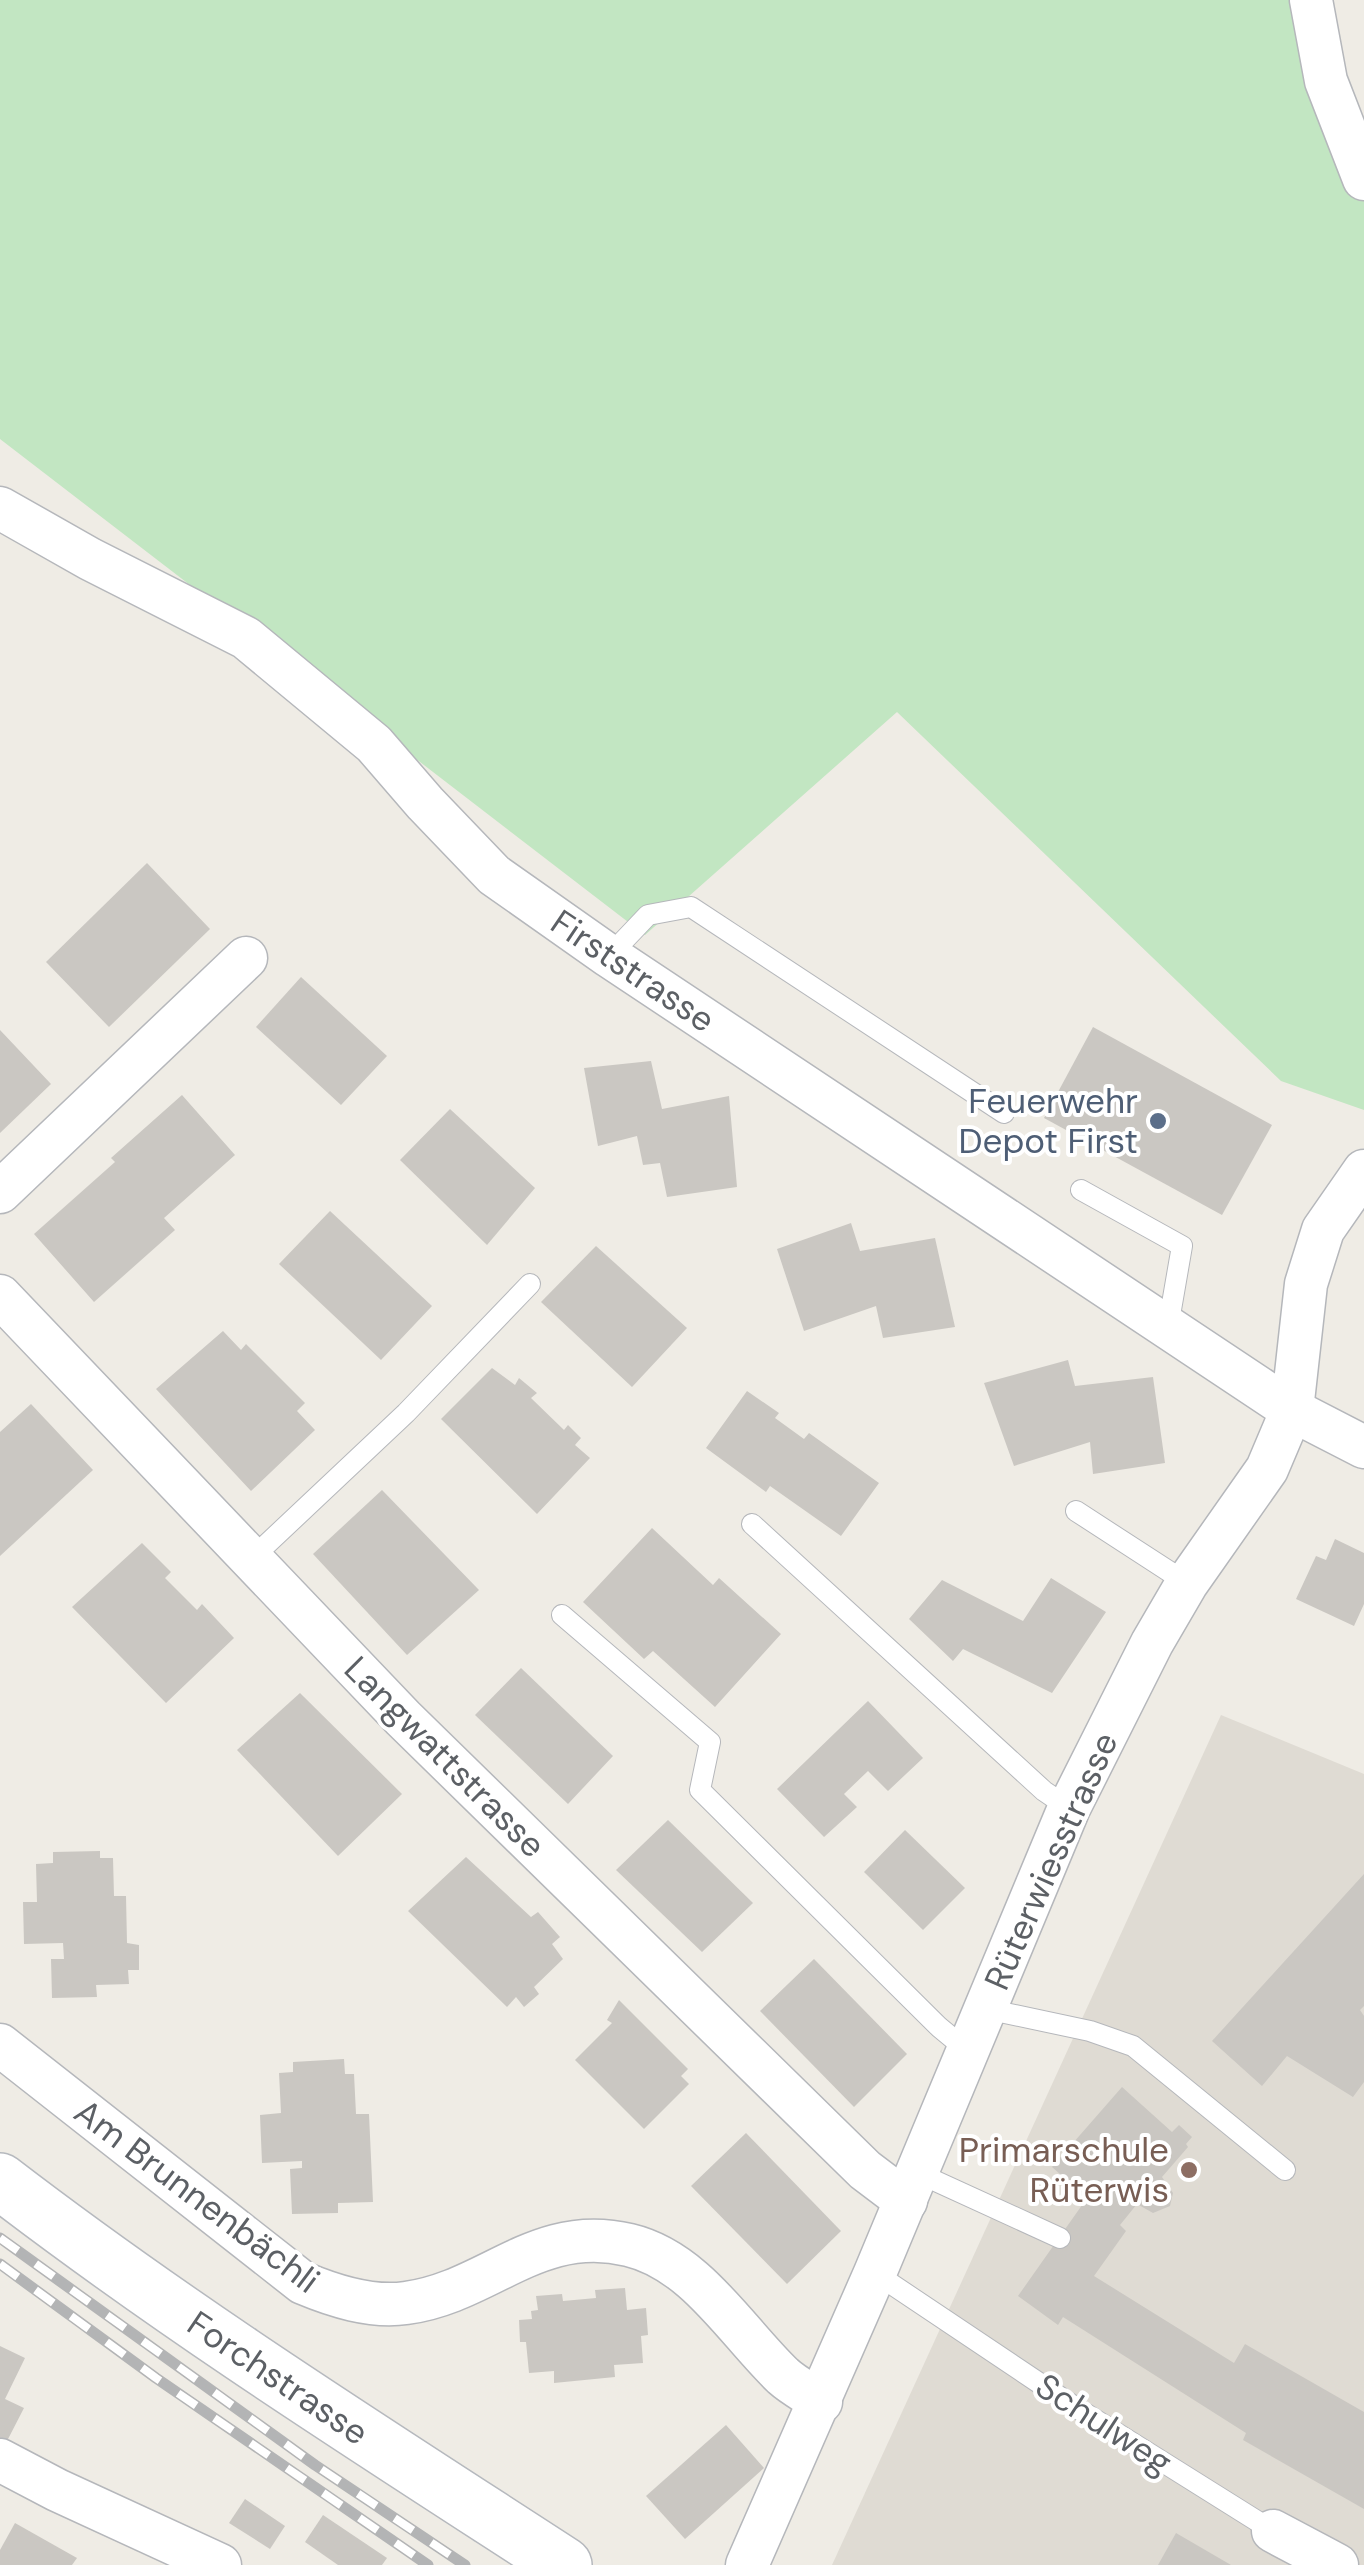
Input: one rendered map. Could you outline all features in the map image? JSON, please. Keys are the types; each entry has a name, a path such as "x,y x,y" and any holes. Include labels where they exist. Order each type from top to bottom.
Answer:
{"main road":[{"name":"Forchstrasse","path":"0,2181 85,2246 269,2375 564,2565"}],"street":[{"path":"1311,0 1326,80 1364,179"},
{"name":"Firststrasse","path":"0,508 90,559 246,638 374,744 494,875 609,956 1292,1410 1364,1447"},
{"path":"0,1192 246,958"},
{"name":"Rüterwiesstrasse","path":"747,2565 821,2402 1069,1808 1152,1643 1187,1583 1266,1469 1292,1410 1306,1284 1322,1230 1364,1171"},
{"name":"Langwattstrasse","path":"0,1296 430,1744 865,2170 912,2187"},
{"name":"Am Brunnenbächli","path":"0,2044 303,2283 339,2299 404,2304 464,2286 532,2252 578,2240 630,2245 662,2259 690,2278 786,2378 821,2402"},
{"path":"0,2460 220,2565"},
{"name":"Schulweg","path":"1272,2531 1337,2565"}],"lane":[{"path":"609,956 648,914 691,907 1004,1114"},
{"path":"1081,1190 1182,1246 1168,1327"},
{"path":"251,1559 406,1413 530,1284"},
{"path":"1076,1511 1187,1583"},
{"path":"752,1524 1044,1791 1069,1808"},
{"path":"562,1615 710,1742 700,1790 939,2028 968,2051"},
{"path":"986,2010 1090,2032 1133,2046 1285,2170"},
{"path":"912,2187 1060,2238"},
{"name":"Schulweg","path":"875,2274 1272,2531"}],"shaded area":[{"name":"Primarschule Rüterwis","path":"1221,1715 1364,1774 1364,2565 832,2565"}],"green space":[{"path":"0,0 1311,0 1364,179 1364,1110 1281,1081 897,712 645,935 0,439"}],"building":[{"path":"147,863 210,929 109,1027 46,962"},
{"path":"301,977 387,1056 341,1105 256,1027"},
{"name":"Feuerwehr Depot First","path":"1093,1027 1272,1125 1222,1215 1044,1118"},
{"path":"0,1030 51,1084 0,1133"},
{"path":"651,1061 662,1109 729,1096 737,1187 667,1197 660,1163 643,1165 637,1136 598,1146 584,1068"},
{"path":"182,1095 235,1155 164,1218 175,1230 94,1302 34,1234"},
{"path":"450,1109 535,1188 487,1245 400,1160"},
{"path":"330,1211 432,1306 381,1360 279,1264"},
{"path":"851,1223 860,1251 935,1238 955,1327 883,1338 876,1306 804,1331 777,1249"},
{"path":"596,1246 687,1328 632,1387 541,1302"},
{"path":"223,1331 241,1350 246,1344 305,1403 297,1411 315,1430 251,1491 156,1389"},
{"path":"1068,1360 1075,1386 1153,1377 1165,1463 1093,1474 1090,1442 1014,1466 984,1383"},
{"path":"492,1368 515,1385 519,1378 537,1393 531,1398 564,1430 568,1425 581,1438 575,1445 590,1458 537,1514 441,1419"},
{"path":"747,1391 779,1413 775,1418 804,1439 809,1433 879,1483 841,1536 770,1486 766,1492 706,1448"},
{"path":"31,1404 93,1470 0,1556 0,1432"},
{"path":"382,1490 479,1590 407,1655 313,1554"},
{"path":"652,1528 713,1585 719,1578 781,1634 715,1707 653,1651 644,1659 583,1602"},
{"path":"1335,1539 1364,1553 1364,1604 1354,1626 1296,1599 1316,1556 1326,1560"},
{"path":"142,1543 171,1572 165,1578 197,1610 202,1604 234,1638 166,1703 72,1607"},
{"path":"1051,1578 1106,1612 1052,1693 963,1649 953,1661 909,1619 942,1580 1023,1621"},
{"path":"521,1668 613,1756 568,1804 475,1715"},
{"path":"300,1693 402,1794 338,1856 237,1750"},
{"path":"868,1701 923,1758 888,1791 868,1771 844,1794 857,1807 824,1837 777,1789"},
{"path":"668,1820 753,1903 702,1952 616,1870"},
{"path":"905,1830 965,1888 923,1930 864,1872"},
{"path":"100,1851 100,1858 113,1858 114,1896 126,1896 127,1943 139,1945 139,1970 128,1970 129,1984 96,1985 97,1997 52,1998 51,1959 64,1959 63,1943 24,1944 23,1902 37,1902 36,1864 53,1863 53,1852"},
{"path":"466,1857 531,1917 538,1912 560,1937 552,1944 563,1959 534,1987 539,1994 524,2007 516,1997 507,2007 408,1911"},
{"path":"1364,1874 1364,2006 1360,2010 1364,2016 1364,2082 1353,2097 1287,2056 1262,2086 1212,2041"},
{"path":"814,1959 907,2054 854,2107 760,2011"},
{"path":"619,2000 688,2069 681,2076 689,2084 644,2129 575,2060 612,2023 607,2020"},
{"path":"344,2059 345,2074 354,2074 356,2114 369,2114 373,2202 338,2203 338,2213 292,2214 290,2169 302,2168 302,2161 262,2163 260,2115 281,2113 279,2073 293,2072 293,2062"},
{"path":"1122,2087 1172,2132 1179,2125 1192,2137 1162,2177 1173,2193 1170,2206 1153,2213 1137,2204 1120,2225 1126,2231 1094,2276 1234,2363 1245,2344 1364,2412 1364,2509 1243,2440 1246,2433 1063,2317 1058,2325 1018,2296 1087,2198 1052,2167"},
{"path":"746,2133 841,2231 787,2284 691,2186"},
{"path":"625,2288 627,2310 646,2308 648,2335 641,2336 643,2363 614,2365 615,2377 554,2383 554,2371 529,2373 526,2342 520,2342 519,2320 532,2319 531,2311 538,2310 536,2296 562,2294 563,2301 596,2298 595,2290"},
{"path":"0,2346 25,2358 5,2399 24,2408 7,2441 0,2438"},
{"path":"726,2425 764,2468 685,2539 646,2496"},
{"path":"245,2499 285,2526 270,2549 229,2523"},
{"path":"323,2515 387,2558 382,2565 338,2565 305,2542"},
{"path":"15,2523 77,2558 72,2565 0,2565 0,2550"},
{"path":"1176,2533 1231,2565 1158,2565"}],"railway":[{"path":"0,2238 315,2465 465,2565"},
{"path":"0,2264 156,2378 428,2565"}],"place":[{"name":"Feuerwehr Depot First","path":"1158,1121"},
{"name":"Primarschule Rüterwis","path":"1189,2170"}]}
